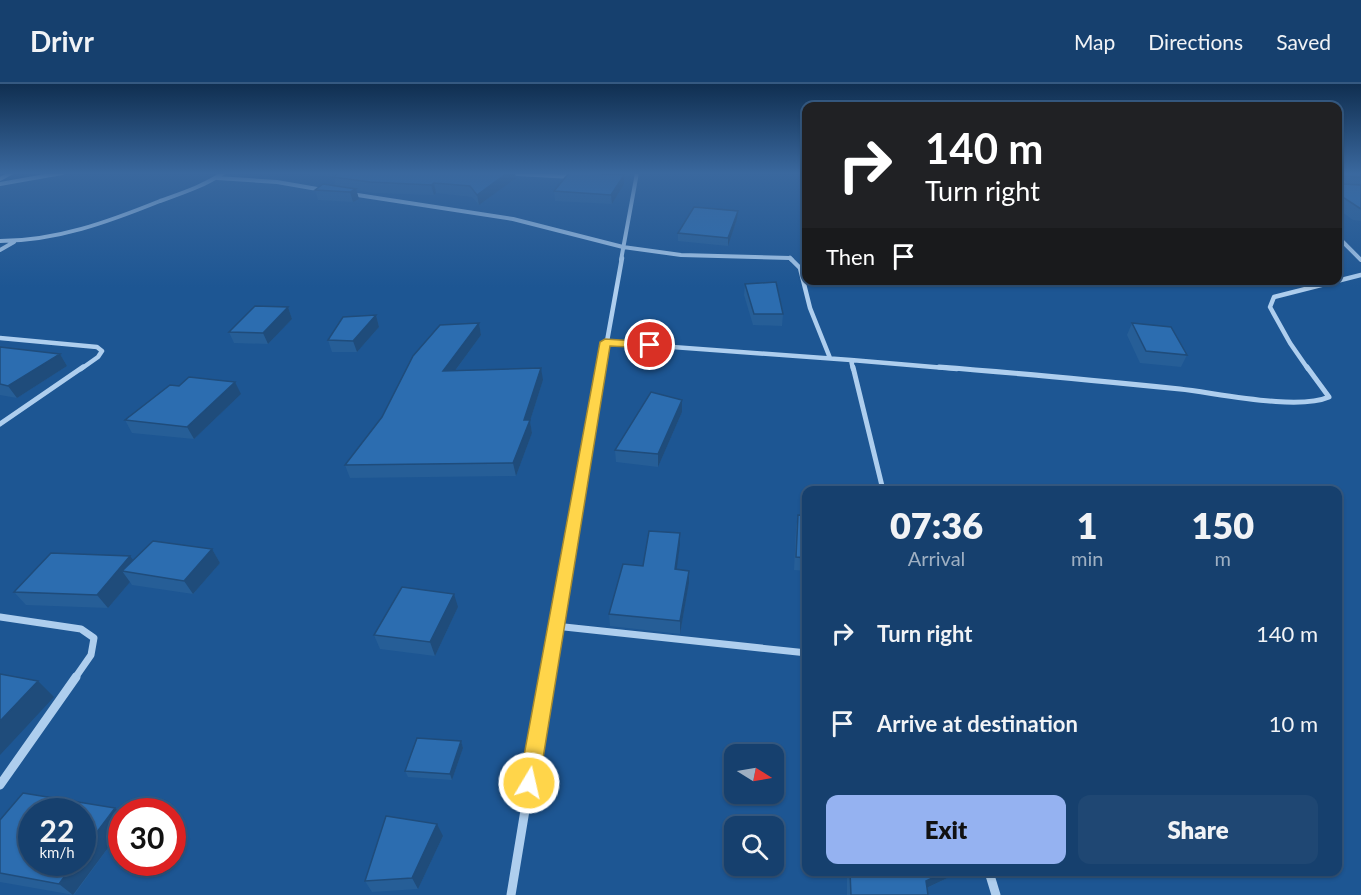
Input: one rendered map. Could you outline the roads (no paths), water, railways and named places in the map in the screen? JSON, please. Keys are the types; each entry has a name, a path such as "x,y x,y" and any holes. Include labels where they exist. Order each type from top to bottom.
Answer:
{"street":[{"path":"0,241 15,242 78,230 132,211"},
{"path":"460,211 513,219 623,247 681,255 790,258 800,268 802,276"},
{"path":"511,895 555,626 630,211"},
{"path":"1342,241 1361,260"},
{"path":"0,250 15,242"},
{"path":"1342,281 1361,276"},
{"path":"804,285 810,308 830,358"},
{"path":"605,342 1102,380 1276,400 1322,402 1329,397 1290,343 1270,307 1274,297 1324,285"},
{"path":"0,338 97,347 102,351 98,357 0,424"},
{"path":"851,360 882,486"},
{"path":"0,617 81,629 94,638 91,655 0,785"},
{"path":"555,626 802,652"},
{"path":"990,876 996,895"}]}
